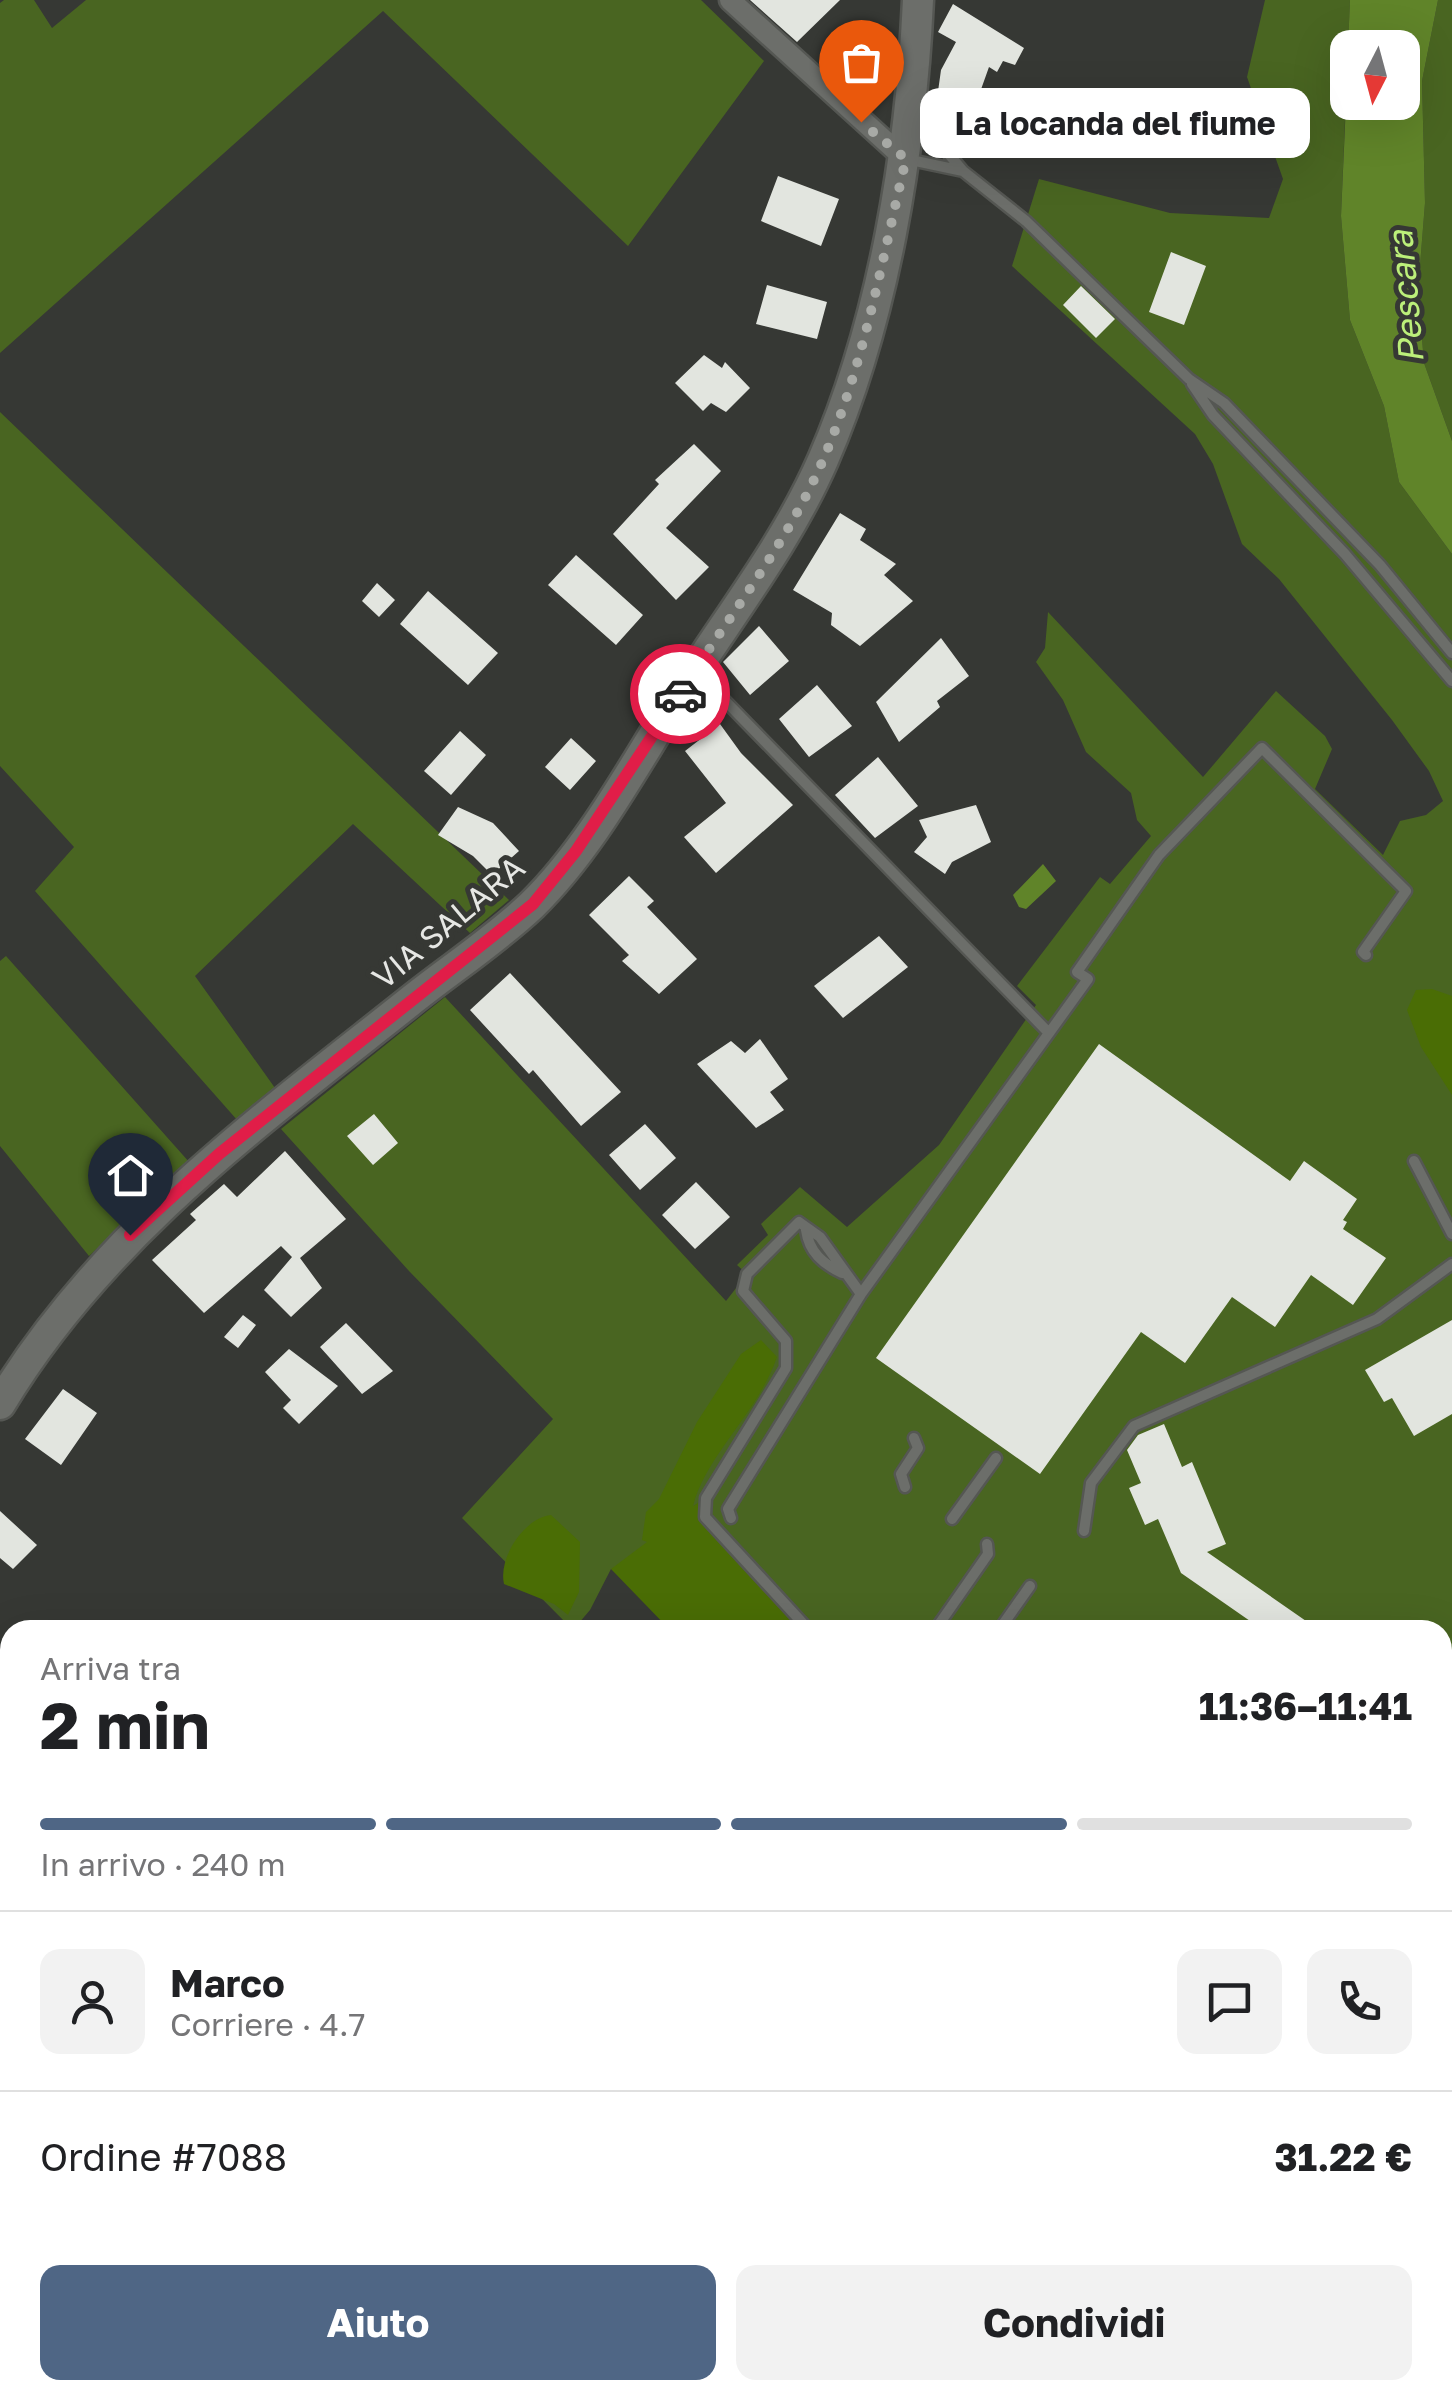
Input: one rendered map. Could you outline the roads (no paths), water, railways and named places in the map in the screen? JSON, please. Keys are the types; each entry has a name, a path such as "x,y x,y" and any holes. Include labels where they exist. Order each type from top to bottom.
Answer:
{"street":[{"path":"730,0 907,146"},
{"name":"VIA SALARA","path":"0,1404 67,1306 167,1200 533,904 576,851 695,670 786,530 823,461 871,309 907,146 918,0"}],"lane":[{"path":"907,146 963,171"},
{"path":"907,146 942,146 963,171 1026,222 1189,378 1224,404 1380,565 1452,653"},
{"path":"1189,378 1212,415 1345,554 1452,681"},
{"path":"695,670 1048,1031"},
{"path":"731,1518 728,1509 861,1294 1088,979 1077,972 1159,856 1262,748 1406,890 1364,952 1366,955"},
{"path":"1414,1161 1452,1234"},
{"path":"800,1620 705,1517 706,1498 762,1414 786,1368 786,1341 752,1306 744,1291 747,1274 799,1222 820,1237 836,1256 842,1273 861,1294"},
{"path":"1084,1531 1091,1483 1134,1426 1377,1319 1452,1264"},
{"path":"906,1488 900,1474 918,1448 914,1438"},
{"path":"952,1519 996,1458"},
{"path":"942,1620 988,1554 988,1544"},
{"path":"1007,1620 1030,1586"}],"water":[{"name":"Pescara","path":"1350,0 1438,0 1422,81 1425,203 1418,290 1424,363 1452,441 1452,554 1399,482 1384,406 1350,320 1341,216 1345,120 1420,120 1420,30 1349,30"},
{"path":"1043,864 1056,881 1026,909 1019,907 1013,895"}],"place":[{"name":"La locanda del fiume","path":"861,122"}]}
